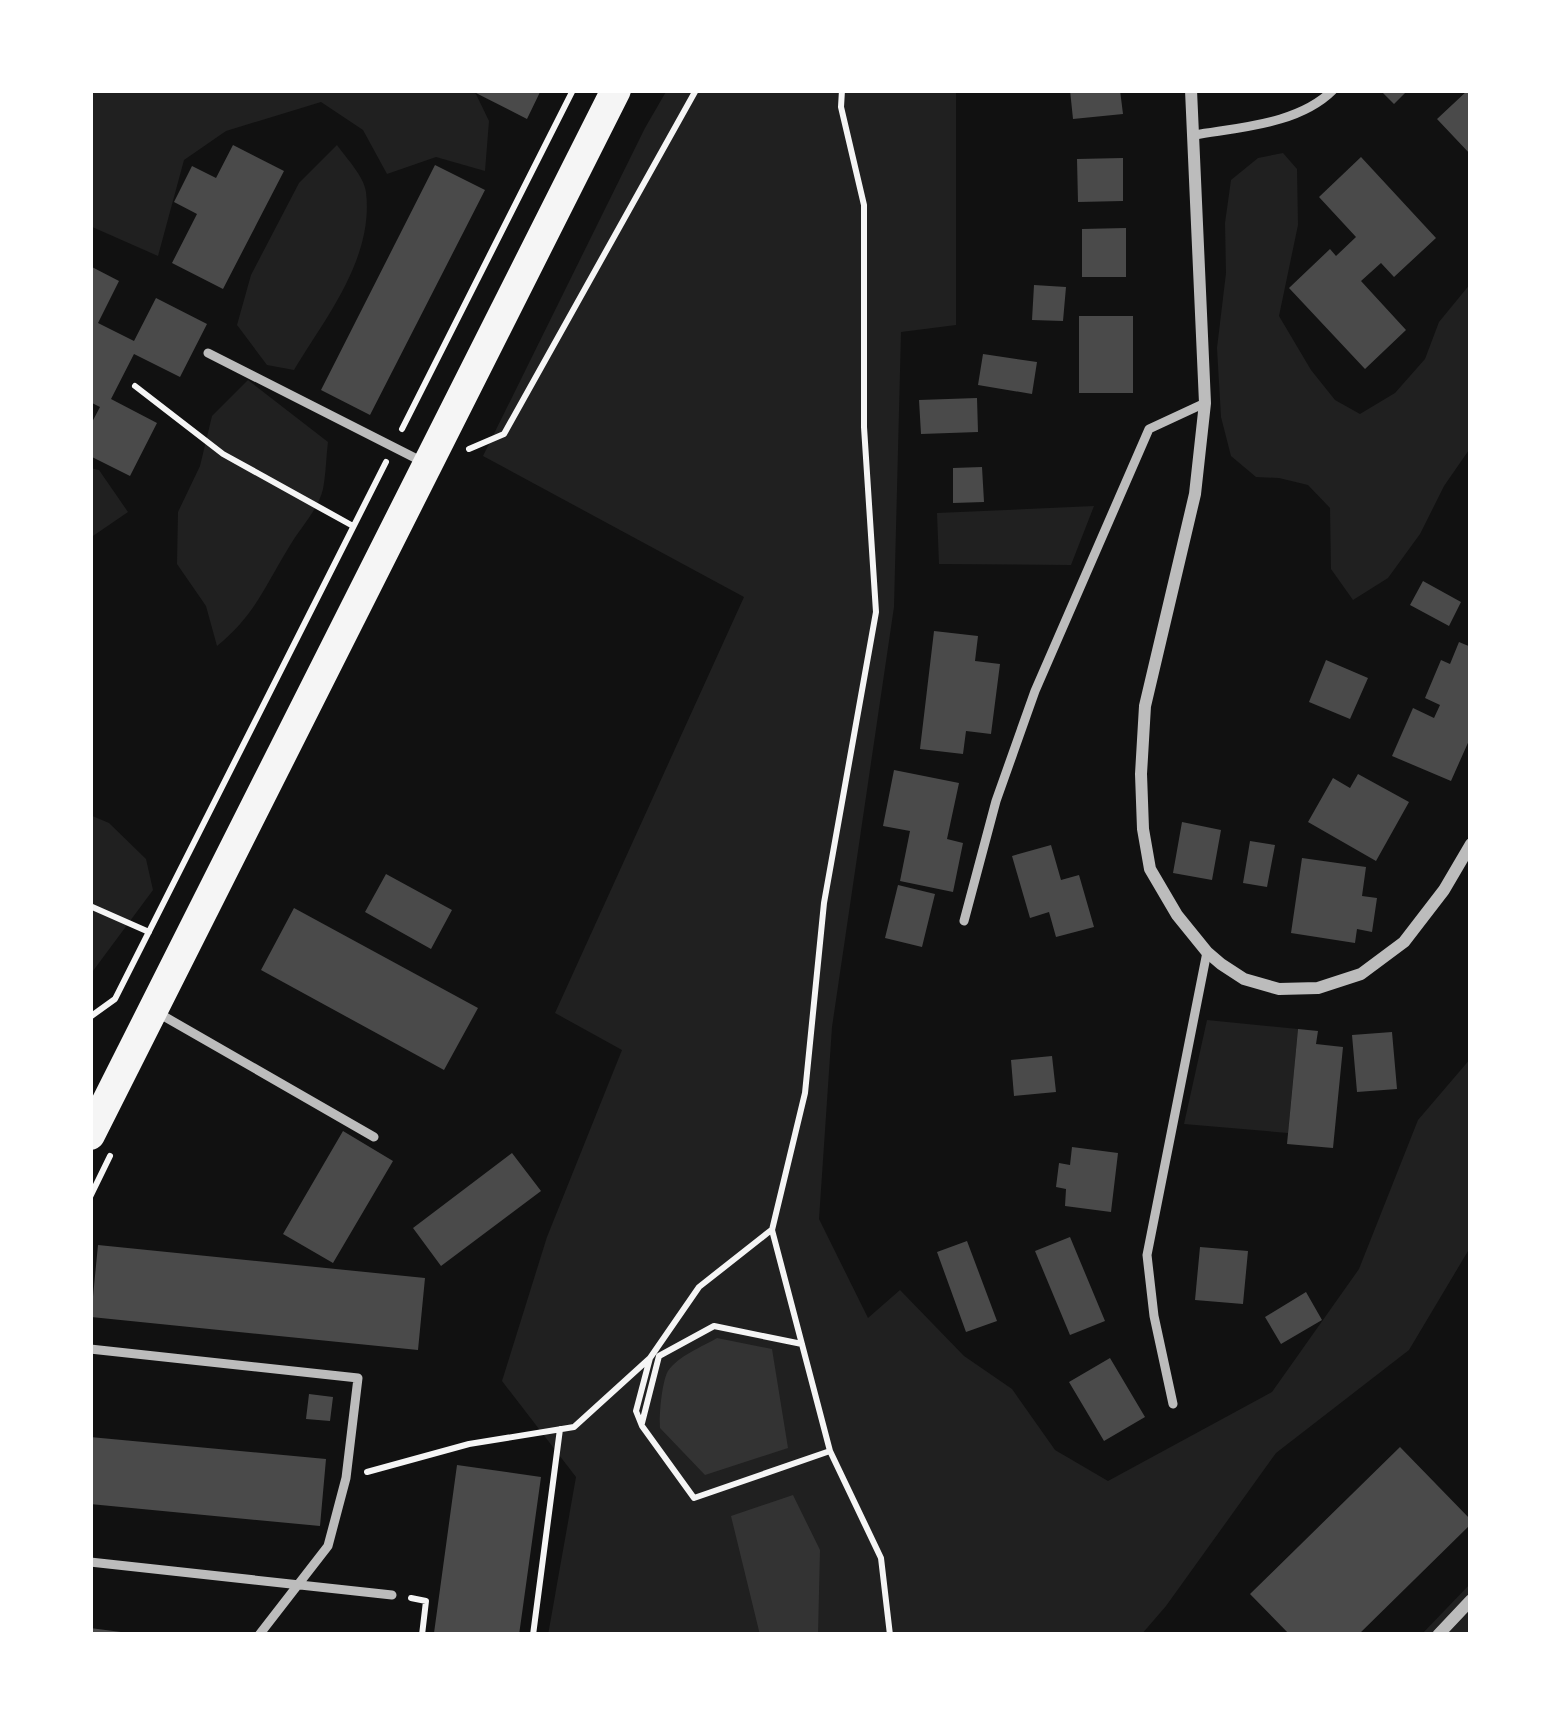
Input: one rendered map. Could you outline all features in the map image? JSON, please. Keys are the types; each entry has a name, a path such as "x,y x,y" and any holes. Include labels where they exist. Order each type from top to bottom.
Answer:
{"main road":[{"path":"90,1135 616,90"}],"street":[{"path":"1191,90 1205,404 1195,494 1145,706 1141,774 1150,869 1177,915 1207,952 1244,979 1279,988 1318,988 1361,974 1405,942 1471,844"},
{"path":"1438,1635 1471,1600"}],"lane":[{"path":"1195,135 1318,106 1333,90"},
{"path":"208,353 426,464"},
{"path":"964,920 996,801 1035,692 1149,429 1205,404"},
{"path":"1173,1404 1154,1316 1148,1255 1207,952"},
{"path":"153,1010 374,1137"},
{"path":"90,1349 358,1378 346,1478 328,1546 259,1635"},
{"path":"90,1562 392,1595"}],"path":[{"path":"398,437 573,90"},
{"path":"469,448 504,434 696,90"},
{"path":"842,90 841,107 864,205 864,427 876,612 824,903 805,1093 772,1230 830,1451 880,1558 890,1635"},
{"path":"135,386 223,454 352,526"},
{"path":"90,1017 116,999 388,456"},
{"path":"90,906 149,932"},
{"path":"346,1478 469,1444 574,1427 650,1358 699,1287 772,1230"},
{"path":"642,1426 659,1356 714,1326 804,1345"},
{"path":"650,1358 636,1411 694,1498 830,1451"},
{"path":"532,1635 560,1430"},
{"path":"392,1595 426,1601 422,1635"}],"shaded area":[{"path":"90,90 474,90 489,121 485,171 436,157 387,174 363,130 321,102 226,131 184,160 158,256 90,226"},
{"path":"667,90 956,90 956,325 901,332 894,607 832,1027 819,1219 868,1318 900,1290 964,1356 1012,1389 1055,1450 1108,1481 1272,1392 1359,1269 1418,1120 1471,1058 1471,1246 1409,1350 1276,1453 1141,1635 548,1635 576,1477 502,1381 547,1237 622,1050 555,1013 744,597 483,456"},
{"path":"337,145 365,186 363,240 345,286 294,370 267,365 237,325 251,275 299,183"},
{"path":"1283,153 1297,169 1298,225 1279,316 1335,400 1360,414 1395,393 1425,359 1439,322 1471,283 1471,447 1388,578 1353,600 1331,569 1330,508 1308,485 1256,477 1231,456 1221,417 1217,348 1231,180 1258,158"},
{"path":"248,380 328,442 325,478 317,504 258,600 217,646 206,606 177,564 178,512 200,466 212,416"},
{"path":"90,468 99,470 128,512 90,538"},
{"path":"1094,506 1071,565 939,564 937,513"},
{"path":"90,815 109,823 146,859 153,890 90,975"},
{"path":"1207,1020 1298,1029 1288,1133 1184,1124"},
{"path":"717,1338 772,1349 788,1448 705,1475 660,1428 661,1407 672,1366"},
{"path":"793,1495 820,1550 818,1634 760,1635 731,1516"},
{"path":"1471,1583 1471,1635 1421,1635"}],"building":[{"path":"470,90 541,90 527,119"},
{"path":"1070,90 1120,90 1123,114 1073,119"},
{"path":"1380,90 1408,90 1394,104"},
{"path":"1471,90 1471,155 1437,119"},
{"path":"233,145 284,171 223,289 172,263 197,214 174,202 192,166 216,178"},
{"path":"1361,157 1436,238 1394,277 1381,263 1361,281 1406,330 1365,369 1289,288 1330,249 1336,256 1356,237 1319,197"},
{"path":"1123,158 1123,201 1078,202 1077,159"},
{"path":"435,165 485,190 370,415 321,390"},
{"path":"1126,228 1126,277 1082,277 1082,229"},
{"path":"90,266 119,281 98,323 134,341 156,298 207,324 180,377 134,354 111,399 157,423 130,476 90,456 90,426 100,407 90,402"},
{"path":"1034,285 1066,287 1063,321 1032,320"},
{"path":"1079,316 1133,316 1133,393 1079,393"},
{"path":"983,354 1037,362 1032,394 978,385"},
{"path":"977,398 978,432 921,434 919,400"},
{"path":"982,467 984,502 953,503 953,468"},
{"path":"1423,581 1461,602 1449,626 1410,605"},
{"path":"934,631 978,636 975,661 1000,664 991,734 966,731 963,754 920,749"},
{"path":"1459,642 1471,647 1471,736 1451,781 1392,756 1413,708 1434,718 1440,705 1425,698 1441,660 1450,664"},
{"path":"1326,660 1368,678 1350,719 1309,702"},
{"path":"894,770 959,783 947,839 963,843 953,892 900,881 910,831 883,826"},
{"path":"1358,774 1409,802 1376,861 1308,822 1333,778 1350,788"},
{"path":"1182,822 1221,830 1212,880 1173,873"},
{"path":"1250,841 1275,845 1267,887 1243,883"},
{"path":"1051,845 1061,880 1079,875 1094,927 1056,937 1049,912 1030,918 1012,856"},
{"path":"1302,858 1366,867 1362,896 1377,898 1372,932 1357,929 1355,943 1291,933"},
{"path":"386,874 452,910 431,949 365,912"},
{"path":"898,885 935,894 922,947 885,938"},
{"path":"294,908 478,1008 444,1070 261,970"},
{"path":"1298,1029 1318,1031 1316,1044 1343,1047 1333,1148 1287,1144"},
{"path":"1392,1032 1397,1089 1357,1092 1352,1035"},
{"path":"1052,1056 1056,1092 1014,1096 1011,1060"},
{"path":"343,1131 393,1161 333,1263 283,1234"},
{"path":"1072,1147 1118,1153 1111,1212 1065,1206 1066,1189 1056,1187 1059,1163 1070,1165"},
{"path":"512,1153 541,1191 441,1266 413,1228"},
{"path":"1070,1237 1105,1321 1070,1335 1035,1251"},
{"path":"967,1241 997,1321 966,1332 937,1252"},
{"path":"98,1245 425,1278 418,1350 91,1317"},
{"path":"1200,1247 1248,1251 1243,1304 1195,1300"},
{"path":"1306,1292 1322,1320 1281,1344 1265,1317"},
{"path":"1110,1358 1145,1417 1104,1441 1069,1382"},
{"path":"309,1394 333,1397 330,1421 306,1419"},
{"path":"90,1437 326,1459 320,1526 90,1504"},
{"path":"1400,1447 1471,1524 1358,1635 1290,1635 1250,1594"},
{"path":"457,1465 541,1477 519,1635 434,1633"},
{"path":"90,1628 121,1632 121,1635 90,1635"}]}
